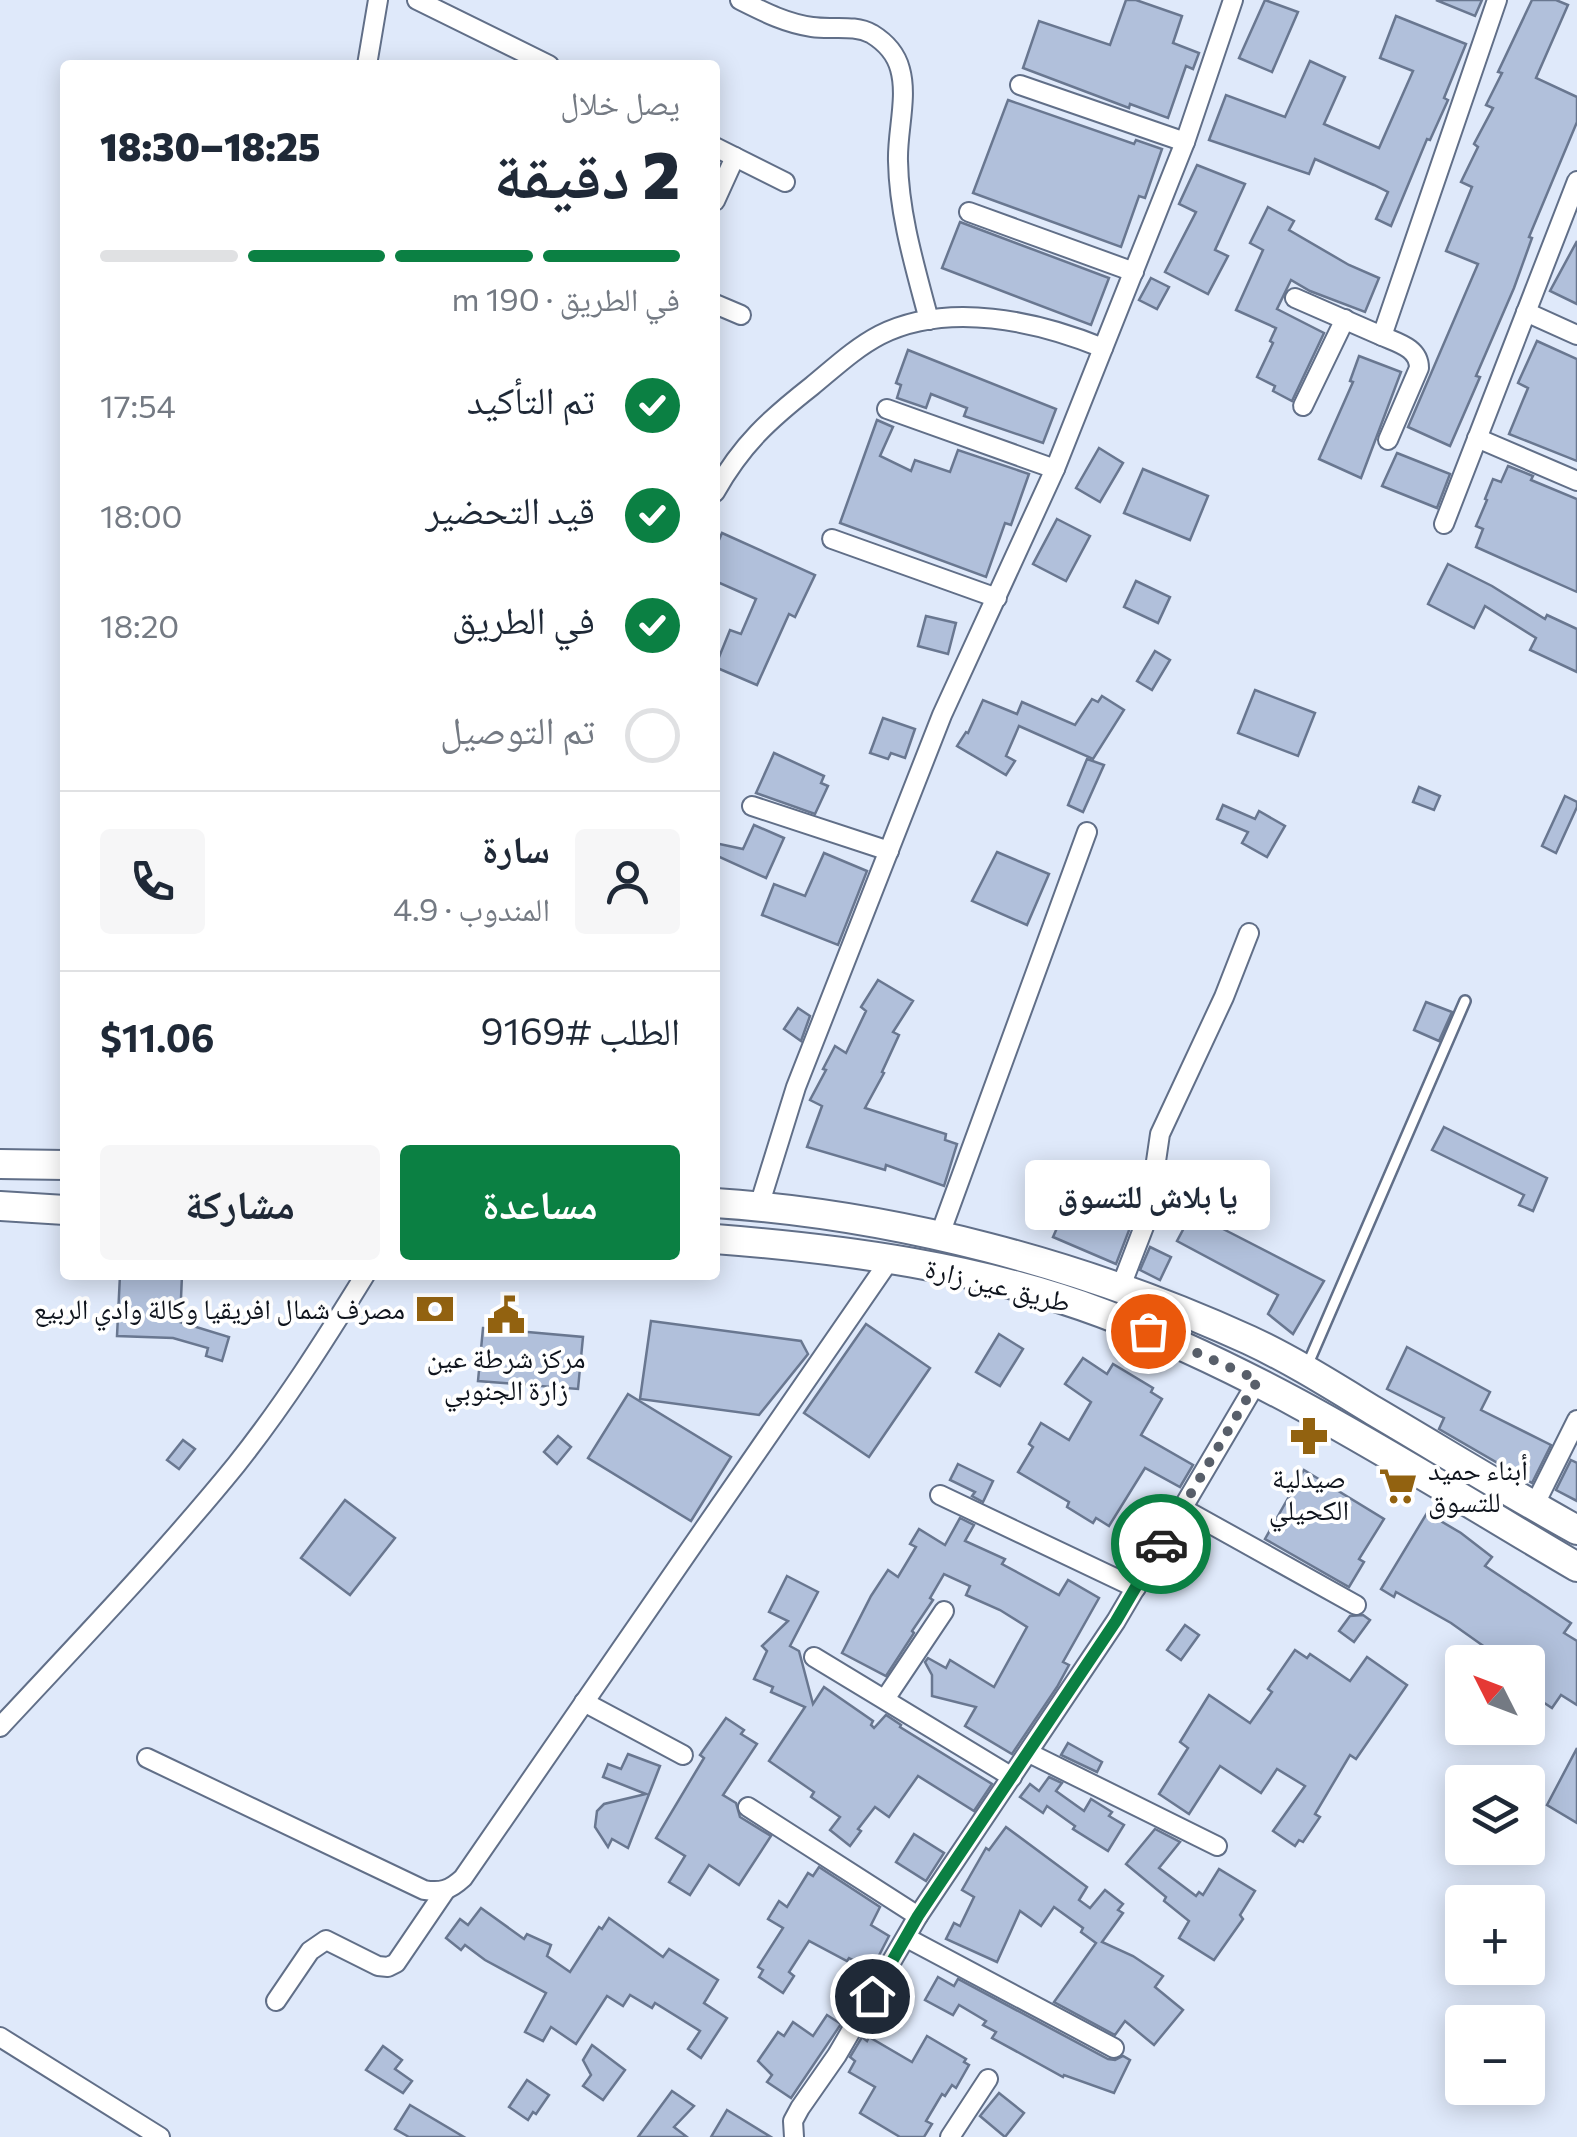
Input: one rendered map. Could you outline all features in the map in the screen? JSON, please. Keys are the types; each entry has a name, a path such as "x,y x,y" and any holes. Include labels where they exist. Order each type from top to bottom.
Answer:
{"main road":[{"path":"0,1164 60,1164"},
{"name":"طريق عين زارة","path":"720,1203 834,1215 940,1237 1120,1289 1251,1340 1577,1530"},
{"path":"0,1206 60,1210"},
{"name":"طريق عين زارة","path":"720,1240 891,1258 1099,1312 1258,1380 1577,1567"}],"street":[{"path":"368,60 378,0"},
{"path":"417,0 539,60"},
{"path":"740,0 776,19 815,28 855,27 866,31 886,45 898,64 902,86 898,136 900,188 929,320"},
{"path":"776,19 784,0"},
{"path":"759,1206 796,1087 942,715 1055,469 1104,348 1185,142 1232,0"},
{"path":"1382,336 1497,0"},
{"path":"1020,84 1185,142"},
{"path":"720,150 785,182"},
{"path":"720,190 735,157"},
{"path":"1444,524 1577,181"},
{"path":"969,212 1134,272"},
{"path":"1294,298 1413,351 1419,360 1388,440"},
{"path":"720,306 742,315"},
{"path":"1526,312 1577,335"},
{"path":"1302,406 1345,319"},
{"path":"720,484 747,443 777,414 877,337 929,320 1020,322 1104,348"},
{"path":"887,409 1055,469"},
{"path":"1477,438 1577,480"},
{"path":"832,540 997,598"},
{"path":"752,806 889,851"},
{"path":"940,1237 1087,832"},
{"path":"1120,1289 1148,1216 1160,1134 1224,997 1249,933"},
{"path":"276,2002 310,1951 326,1940 378,1966 396,1963 445,1890 463,1878 891,1258"},
{"path":"0,1726 238,1463 329,1334 362,1280"},
{"path":"794,2137 793,2121 800,2108 838,2055 918,1916 1136,1588 1258,1380"},
{"path":"1534,1506 1577,1420"},
{"path":"940,1495 1136,1588"},
{"path":"1182,1508 1356,1604"},
{"path":"886,1699 944,1611"},
{"path":"814,1657 1012,1777"},
{"path":"584,1702 683,1754"},
{"path":"1029,1752 1218,1846"},
{"path":"147,1758 408,1883 424,1890 445,1890"},
{"path":"748,1808 918,1916"},
{"path":"907,1938 1114,2048"},
{"path":"0,2038 160,2137"},
{"path":"950,2137 988,2079"}],"lane":[{"path":"1305,1369 1465,1001"}],"building":[{"path":"1126,0 1182,16 1173,43 1199,53 1193,69 1186,66 1168,118 1130,104 1129,108 1023,68 1039,21 1110,45"},
{"path":"1265,0 1298,12 1272,72 1239,58"},
{"path":"1436,0 1482,0 1475,16"},
{"path":"1532,0 1556,0 1568,5 1536,78 1577,97 1577,122 1450,446 1408,427 1478,264 1446,251 1472,187 1461,182 1478,147 1474,144 1493,108 1486,105"},
{"path":"1396,16 1466,44 1444,98 1448,100 1430,140 1427,139 1391,226 1376,219 1388,192 1374,185 1315,159 1309,174 1209,140 1226,95 1285,117 1310,61 1345,77 1324,124 1379,148 1413,71 1380,58"},
{"path":"1008,100 1134,144 1136,140 1162,149 1145,198 1139,196 1121,247 973,193"},
{"path":"1197,165 1245,184 1215,250 1228,256 1208,294 1165,272 1196,212 1179,204"},
{"path":"1268,207 1294,221 1289,230 1379,278 1365,312 1291,280 1277,309 1324,333 1292,401 1257,377 1276,328 1236,310 1263,250 1250,243"},
{"path":"960,222 1109,278 1091,325 942,268"},
{"path":"1577,241 1577,304 1550,291"},
{"path":"1151,278 1169,287 1157,309 1139,300"},
{"path":"1537,341 1577,359 1577,461 1509,434 1528,388 1518,383"},
{"path":"908,350 1056,409 1043,443 964,416 967,408 931,394 926,408 897,398 901,385 896,383"},
{"path":"1359,356 1401,372 1361,478 1319,459 1353,382 1350,381"},
{"path":"877,420 893,427 880,456 911,471 915,460 950,472 958,450 1029,474 1011,525 1005,523 986,577 840,523"},
{"path":"1099,448 1123,463 1100,502 1076,488"},
{"path":"1397,453 1450,474 1437,508 1382,486"},
{"path":"1508,466 1577,499 1577,592 1476,547 1483,529 1476,526 1485,499 1493,479 1501,482"},
{"path":"1143,469 1208,496 1190,540 1124,513"},
{"path":"1057,519 1090,536 1066,581 1033,564"},
{"path":"722,533 815,575 795,617 789,614 757,685 720,669 720,655 730,630 741,634 756,599 720,583"},
{"path":"1448,564 1545,619 1547,615 1577,629 1577,672 1530,650 1536,638 1485,606 1474,628 1428,604"},
{"path":"1136,581 1170,597 1158,623 1124,607"},
{"path":"926,616 956,623 948,654 918,646"},
{"path":"1155,651 1170,660 1152,690 1137,681"},
{"path":"1255,690 1315,713 1298,756 1238,733"},
{"path":"1102,696 1124,710 1093,759 1019,726 1006,756 1015,761 1006,775 957,746 968,733 983,700 1017,714 1022,702 1075,725 1092,699 1098,702"},
{"path":"883,718 915,729 905,758 891,753 888,759 870,753"},
{"path":"774,753 824,776 821,783 828,786 815,814 756,793"},
{"path":"1087,759 1104,765 1083,812 1068,805"},
{"path":"1419,787 1440,796 1434,810 1413,802"},
{"path":"1565,796 1577,802 1577,807 1556,853 1542,846"},
{"path":"1223,805 1255,819 1259,811 1285,826 1267,857 1242,843 1248,832 1217,819"},
{"path":"754,825 784,838 766,878 720,857 720,844 743,849"},
{"path":"997,852 1049,874 1027,925 972,901"},
{"path":"824,853 867,871 838,945 762,915 774,884 805,896"},
{"path":"878,980 913,1001 893,1032 899,1035 865,1108 946,1134 945,1140 957,1144 944,1186 886,1165 885,1170 807,1147 822,1106 810,1100 826,1070 823,1069 835,1046 846,1053 866,1011 861,1007"},
{"path":"1426,1002 1452,1012 1439,1041 1414,1030"},
{"path":"798,1008 810,1016 801,1041 784,1029"},
{"path":"1444,1127 1547,1178 1533,1211 1519,1205 1524,1195 1432,1150"},
{"path":"1072,1194 1133,1220 1116,1264 1053,1237"},
{"path":"1192,1213 1324,1281 1293,1334 1268,1314 1278,1295 1177,1241"},
{"path":"1150,1247 1171,1257 1160,1280 1140,1270"},
{"path":"120,1280 182,1280 180,1322 229,1337 222,1361 206,1356 208,1348 173,1338 117,1336"},
{"path":"651,1321 801,1341 808,1354 759,1415 640,1399"},
{"path":"866,1324 930,1368 869,1457 804,1413"},
{"path":"483,1328 583,1337 578,1389 478,1381"},
{"path":"999,1334 1023,1349 1000,1386 976,1372"},
{"path":"1407,1347 1490,1392 1481,1410 1551,1445 1532,1483 1439,1429 1444,1418 1387,1389"},
{"path":"1083,1358 1107,1374 1113,1364 1153,1388 1151,1392 1162,1399 1141,1435 1193,1465 1180,1487 1145,1468 1109,1526 1096,1518 1093,1523 1067,1507 1069,1502 1018,1472 1041,1423 1069,1440 1091,1402 1065,1384"},
{"path":"628,1394 731,1457 691,1521 588,1458"},
{"path":"558,1436 571,1447 557,1464 544,1452"},
{"path":"183,1440 195,1449 179,1469 167,1460"},
{"path":"1571,1460 1577,1463 1577,1501 1556,1490"},
{"path":"958,1464 993,1481 983,1502 972,1496 975,1492 950,1480"},
{"path":"1304,1470 1384,1519 1359,1559 1364,1562 1349,1587 1265,1539"},
{"path":"345,1500 395,1538 350,1595 301,1558"},
{"path":"1427,1513 1461,1533 1492,1557 1485,1566 1571,1623 1564,1633 1577,1641 1577,1705 1561,1695 1552,1708 1545,1703 1545,1645 1482,1645 1396,1592 1394,1597 1381,1589"},
{"path":"960,1518 974,1525 965,1541 1005,1559 1002,1564 1059,1595 1068,1580 1099,1598 1063,1662 1069,1665 1057,1687 1012,1754 965,1726 976,1707 932,1696 932,1675 925,1662 928,1658 946,1668 950,1660 994,1687 1027,1627 966,1595 970,1586 944,1574 930,1598 933,1600 886,1676 842,1653 888,1570 898,1577 916,1547 910,1544 919,1529 945,1545"},
{"path":"787,1576 818,1592 790,1646 799,1651 813,1704 824,1687 873,1721 874,1728 886,1715 992,1784 974,1811 918,1776 889,1817 875,1807 850,1846 830,1830 840,1817 811,1797 814,1792 769,1761 805,1707 771,1692 773,1687 754,1679 767,1651 762,1646 788,1621 769,1612"},
{"path":"1363,1615 1370,1620 1354,1642 1339,1631 1350,1616"},
{"path":"1185,1625 1199,1635 1181,1660 1167,1650"},
{"path":"1295,1650 1307,1658 1310,1654 1350,1681 1367,1657 1407,1685 1356,1759 1350,1755 1315,1814 1320,1817 1303,1842 1299,1840 1295,1846 1273,1831 1305,1786 1277,1769 1261,1793 1220,1766 1189,1814 1159,1794 1188,1748 1180,1742 1209,1695 1250,1723"},
{"path":"726,1718 757,1744 723,1795 736,1803 740,1817 771,1836 739,1885 709,1865 690,1895 669,1882 685,1856 656,1838 704,1758 700,1755"},
{"path":"1068,1743 1102,1762 1097,1772 1061,1755"},
{"path":"1577,1748 1577,1823 1547,1805"},
{"path":"628,1754 660,1766 628,1848 612,1839 608,1847 595,1827 597,1811 604,1804 646,1794 603,1777 608,1764 621,1769"},
{"path":"1049,1777 1062,1783 1056,1791 1084,1811 1091,1799 1124,1825 1108,1851 1073,1829 1075,1826 1047,1806 1043,1813 1020,1797 1030,1784 1039,1791"},
{"path":"1006,1827 1087,1887 1079,1900 1090,1908 1105,1890 1123,1904 1118,1910 1123,1913 1102,1942 1163,1976 1155,1987 1183,2010 1154,2045 1125,2021 1115,2035 1054,2002 1096,1943 1054,1907 1041,1926 1020,1911 997,1962 946,1939 954,1923 960,1926 974,1897 962,1890 986,1848 989,1850"},
{"path":"1155,1829 1180,1842 1159,1868 1196,1896 1199,1892 1203,1895 1219,1869 1255,1891 1240,1915 1243,1919 1214,1960 1179,1938 1189,1921 1126,1864"},
{"path":"914,1834 944,1853 926,1881 896,1862"},
{"path":"819,1867 880,1907 871,1925 889,1936 873,1967 860,1960 847,1961 809,1941 789,1972 794,1976 783,1993 759,1977 763,1970 758,1967 783,1928 768,1919 779,1901 787,1907 808,1873 813,1876"},
{"path":"481,1908 524,1939 527,1934 551,1945 547,1956 570,1972 609,1918 663,1957 669,1949 718,1980 704,2003 727,2018 701,2058 688,2049 700,2031 655,2003 652,2008 630,1995 623,2006 607,1996 576,2044 551,2027 543,2041 525,2032 546,1993 465,1945 461,1950 446,1938 460,1919 468,1925"},
{"path":"938,1977 954,1986 958,1979 1108,2059 1123,2056 1130,2060 1114,2093 1063,2077 992,2038 996,2032 983,2025 986,2021 959,2005 953,2015 925,2000"},
{"path":"827,2015 841,2024 791,2098 767,2082 772,2075 758,2061 778,2032 784,2036 793,2022 813,2036"},
{"path":"927,2036 966,2059 964,2062 969,2065 956,2088 952,2085 945,2096 942,2094 926,2121 932,2124 924,2137 900,2137 860,2113 875,2087 849,2072 855,2061 850,2057 862,2037 867,2041 869,2037 912,2062"},
{"path":"592,2045 625,2070 603,2100 583,2086 591,2075 583,2060"},
{"path":"383,2046 402,2060 395,2069 412,2081 403,2093 366,2070"},
{"path":"527,2080 549,2095 528,2120 509,2107"},
{"path":"672,2091 694,2106 674,2127 687,2137 638,2137"},
{"path":"999,2093 1024,2113 1005,2137 980,2116"},
{"path":"410,2105 464,2137 409,2137 395,2129"},
{"path":"727,2110 771,2137 711,2137"}],"way so far":[{"path":"1148,1331 1258,1380 1161,1544"}],"place":[{"name":"مصرف شمال افريقيا وكالة وادي الربيع","path":"435,1309"},
{"name":"مركز شرطة عين زارة الجنوبي","path":"506,1315"},
{"name":"يا بلاش للتسوق","path":"1148,1331"},
{"name":"صيدلية الكحيلي","path":"1309,1436"},
{"name":"أبناء حميد للتسوق","path":"1398,1486"}],"route":[{"path":"872,1996 918,1916 1116,1621 1161,1544"}]}
